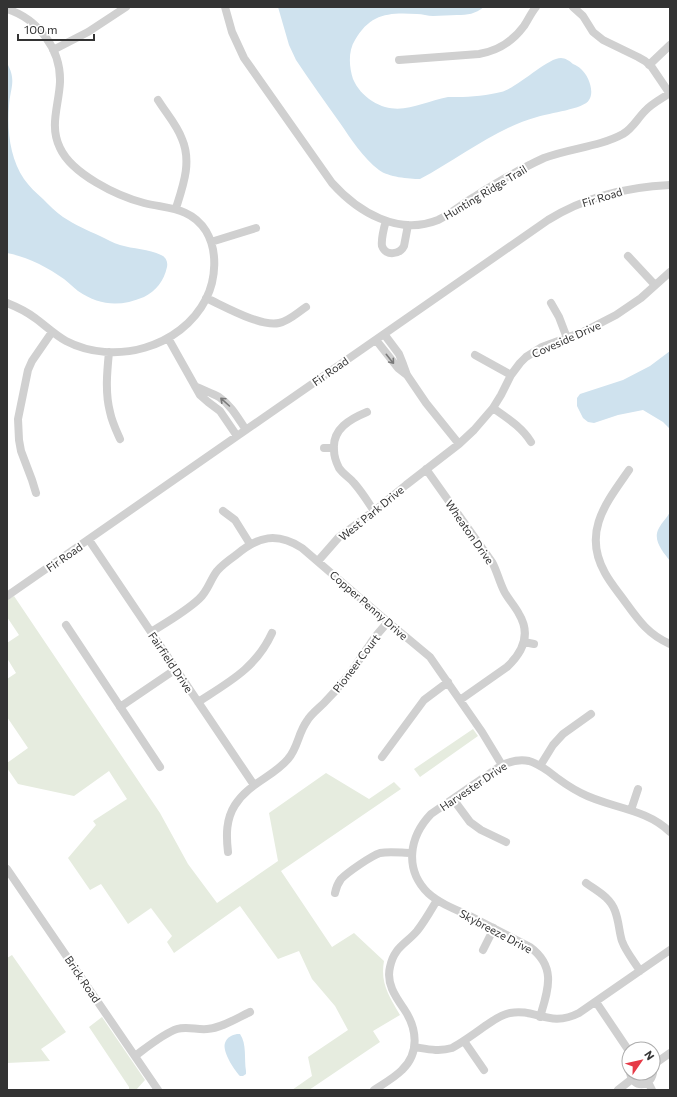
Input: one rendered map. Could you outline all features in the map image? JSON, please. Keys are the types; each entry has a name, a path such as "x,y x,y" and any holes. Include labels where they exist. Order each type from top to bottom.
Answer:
{"street":[{"path":"53,50 88,32 126,7"},
{"name":"Hunting Ridge Trail","path":"225,7 232,32 244,58 335,186 366,211 386,221 401,225 426,224 439,219 449,214 484,190 544,158 612,139 635,125 646,110 670,94"},
{"path":"399,60 490,52 506,44 514,37 523,27 536,7"},
{"path":"573,7 583,16 593,32 602,40 638,57 649,65 670,94"},
{"path":"7,303 29,314 52,332 78,346 91,350 109,352 123,352 140,349 168,338 178,332 197,314 206,298 213,276 214,264 212,242 205,229 196,219 176,208 144,203 118,194 92,179 67,159 60,149 54,131 60,82 59,68 53,50 47,38 37,26 9,8"},
{"path":"649,65 670,45"},
{"path":"158,100 180,134 185,145 186,174 176,208"},
{"name":"Fir Road","path":"7,596 548,220 565,210 603,195 625,190 670,185"},
{"path":"386,221 382,246 384,250 391,254 398,253 403,248 408,225"},
{"path":"212,242 256,228"},
{"path":"628,256 654,285"},
{"name":"Coveside Drive","path":"426,469 459,444 474,430 502,395 511,375 520,363 533,352 542,347 585,331 616,315 641,298 670,272"},
{"path":"206,298 255,320 269,324 285,321 306,307"},
{"path":"551,303 559,317 567,338"},
{"path":"36,493 21,451 18,419 28,370 52,332"},
{"path":"384,334 399,354 407,375"},
{"path":"168,338 200,395 223,414 237,436"},
{"path":"376,340 398,368 407,375 426,403 459,444"},
{"path":"109,352 108,402 113,424 120,439"},
{"path":"475,355 511,375"},
{"path":"195,385 214,394 226,403 246,430"},
{"path":"493,408 518,426 531,442"},
{"path":"367,412 355,417 342,426 334,439 334,448 335,459 340,469 354,483 374,511"},
{"path":"324,448 334,448"},
{"name":"West Park Drive","path":"318,561 339,537 426,469"},
{"name":"Wheaton Drive","path":"426,469 495,568 504,590 524,624 524,642"},
{"path":"629,470 602,511 597,528 596,547 601,565 641,624 656,638 670,644"},
{"path":"152,632 200,598 220,569 250,544 235,520 223,511"},
{"name":"Copper Penny Drive","path":"250,544 265,539 280,539 295,543 430,657 482,732 502,765"},
{"name":"Fairfield Drive","path":"89,540 254,785"},
{"name":"Pioneer Court","path":"228,852 226,837 230,816 240,798 254,785 279,768 289,758 307,720 347,678 372,641 388,622"},
{"path":"66,625 160,767"},
{"path":"198,702 245,670 261,653 272,633"},
{"path":"460,700 507,667 519,654 524,642 534,644"},
{"path":"120,707 176,670"},
{"path":"382,757 424,700 448,682"},
{"path":"540,766 553,745 563,734 591,714"},
{"name":"Harvester Drive","path":"437,900 424,888 414,867 412,853 414,839 423,822 431,814 508,762 515,760 530,761 585,796 631,810 651,818 662,824 670,832"},
{"path":"631,810 638,789"},
{"path":"453,799 470,822 506,842"},
{"path":"335,893 341,880 347,874 375,855 385,853 412,853"},
{"name":"Brick Road","path":"7,869 158,1090"},
{"path":"586,884 605,896 613,905 622,942 640,970"},
{"path":"374,1090 383,1087 403,1069 410,1058 415,1042 413,1028 407,1014 391,989 389,972 391,960 397,950 419,928 437,900"},
{"name":"Skybreeze Drive","path":"437,900 494,928 530,947 538,953 546,965 549,984 540,1017"},
{"path":"483,950 494,928"},
{"path":"414,1047 434,1051 452,1048 495,1020 511,1013 522,1012 554,1019 566,1018 579,1013 596,1002 670,950"},
{"path":"596,1002 622,1041"},
{"path":"135,1056 176,1029 216,1028 250,1012"},
{"path":"464,1041 484,1070"},
{"path":"661,1059 670,1053"},
{"path":"618,1090 626,1081"},
{"path":"636,1081 639,1084 648,1082 652,1090"}],"shaded area":[{"path":"14,596 160,813 188,864 217,903 278,861 269,813 326,773 369,799 394,782 401,789 281,871 332,947 354,933 384,961 384,983 400,1015 373,1031 380,1042 309,1090 292,1090 312,1076 308,1057 348,1030 335,1006 312,979 299,951 278,959 240,906 174,953 167,942 172,936 151,908 128,924 101,884 90,890 68,858 96,825 93,821 127,799 109,771 74,796 18,784 7,768 7,763 28,748 7,717 7,679 16,673 7,658 7,643 19,635 7,617 7,600"},
{"path":"473,729 478,736 420,777 414,769"},
{"path":"12,955 66,1032 41,1049 50,1061 7,1063 7,958"},
{"path":"102,1017 145,1080 136,1090 129,1090 129,1087 89,1027"}],"water":[{"path":"278,7 484,7 474,13 465,15 433,16 407,13 389,14 381,16 367,25 355,40 351,49 351,69 353,79 361,91 372,101 382,106 401,109 448,97 474,96 501,92 516,85 555,59 561,58 569,61 584,72 590,83 591,96 586,103 580,106 522,122 492,136 420,179 393,176 379,170 363,154 301,68 289,45"},
{"path":"7,63 12,75 8,115 10,144 19,171 33,189 63,217 117,244 151,251 164,257 167,265 164,277 156,289 148,295 135,300 118,303 94,300 78,291 51,270 30,260 7,253"},
{"path":"670,351 670,429 663,422 643,410 618,415 594,423 588,422 583,418 577,406 577,398 580,394 623,380 650,366"},
{"path":"670,512 670,561 659,546 657,532"},
{"path":"240,1034 244,1042 246,1074 243,1076 240,1076 232,1065 225,1051 225,1043 228,1038"}]}
